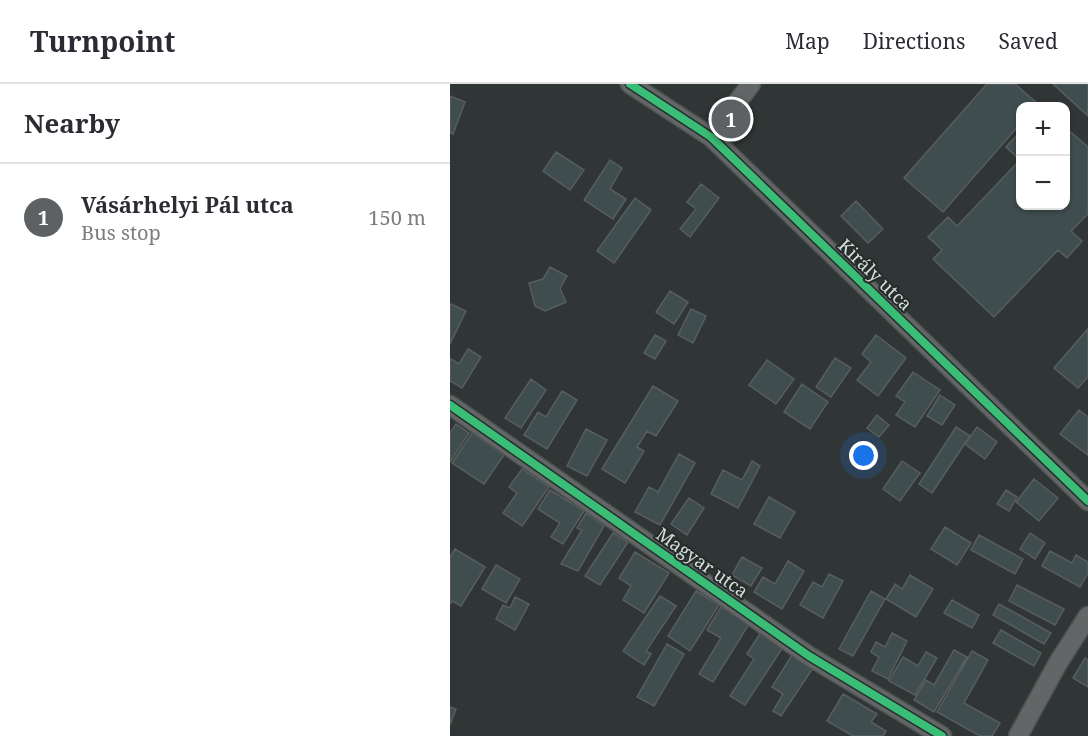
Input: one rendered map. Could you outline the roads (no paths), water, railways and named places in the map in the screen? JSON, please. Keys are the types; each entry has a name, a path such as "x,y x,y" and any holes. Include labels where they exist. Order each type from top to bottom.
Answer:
{"street":[{"name":"Király utca","path":"630,84 711,137 1088,501"},
{"path":"711,137 751,84"},
{"name":"Magyar utca","path":"450,405 809,656 942,736"},
{"path":"1018,736 1058,663 1088,616"}],"place":[{"name":"Vásárhelyi Pál utca","path":"731,119"}]}
